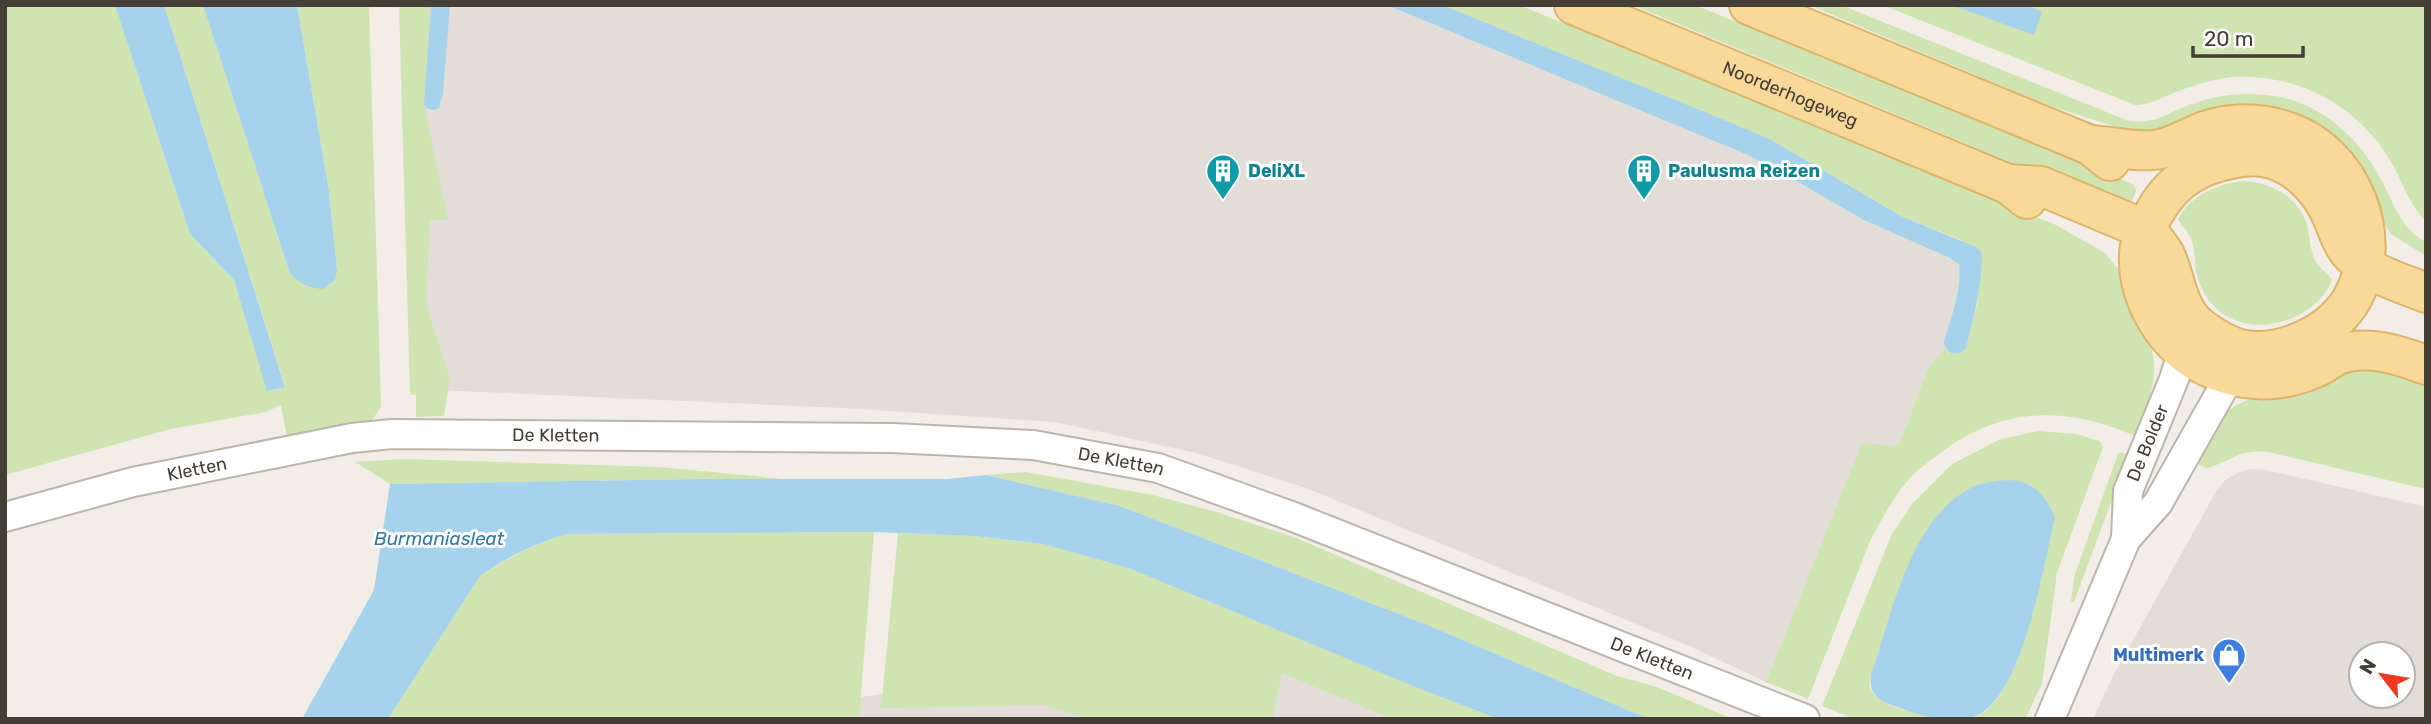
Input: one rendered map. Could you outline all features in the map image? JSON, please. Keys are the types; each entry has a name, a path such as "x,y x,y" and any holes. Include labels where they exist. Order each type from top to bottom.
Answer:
{"main road":[{"name":"Noorderhogeweg","path":"1574,5 2008,184 2041,186 2142,242"},
{"path":"1749,5 2090,145 2155,150 2177,162"},
{"path":"2142,242 2157,243 2165,256 2177,296 2185,311 2196,324 2230,346 2238,363 2253,380 2276,380 2298,375 2319,367 2338,336 2354,295 2364,254 2363,220 2345,177 2329,158 2310,143 2289,132 2266,126 2242,124 2218,127 2195,135 2177,162 2142,242 2140,276 2155,317 2167,335 2183,351 2205,366 2238,363"},
{"path":"2364,254 2426,272"},
{"path":"2364,254 2426,293"},
{"path":"2338,336 2383,327 2426,344"},
{"path":"2338,336 2426,365"}],"street":[{"name":"De Bolder","path":"2126,538 2128,491 2183,351"},
{"name":"De Bolder","path":"2049,719 2126,538 2158,503 2220,390 2238,363"},
{"name":"Kletten","path":"5,517 133,482 352,438 392,433"},
{"name":"De Kletten","path":"392,433 892,438 1032,445 1158,468 1291,516 1805,719"}],"shaded area":[{"path":"415,5 1461,5 1721,113 1970,264 1945,348 1929,367 1898,446 1862,444 1766,682 1687,645 1306,488 1196,453 1055,422 843,408 435,390 414,308"},
{"path":"2251,469 2267,470 2426,507 2426,719 2093,719 2114,674 2225,480"},
{"path":"1272,617 1526,719 702,719 1055,670"}],"green space":[{"path":"5,5 115,5 190,234 234,280 268,391 285,386 164,5 203,5 290,274 337,270 329,191 297,5 369,5 381,407 372,420 353,426 287,437 281,405 266,412 171,429 5,475"},
{"path":"399,5 431,5 424,104 448,220 430,220 426,304 450,379 444,416 416,417 416,395 410,394"},
{"path":"1442,5 1519,5 2056,225 2105,253 2122,274 2150,341 2154,361 2150,396 2135,436 2084,419 2034,416 2010,419 1962,438 1913,475 1888,508 1870,541 1808,699 1766,682 1862,443 1898,446 1929,367 1945,348 1949,353 1966,348 1977,304 1982,253 1961,240 1901,216 1770,139"},
{"path":"1633,5 1695,5 2107,173 2134,185 2136,191 2131,203 2121,208"},
{"path":"1809,5 1841,5 2129,121 2153,120 2199,102 2238,94 2268,95 2306,105 2338,126 2365,154 2401,218 2411,231 2426,242 2426,256 2391,234 2379,216 2167,131 2135,133 2047,105"},
{"path":"1882,5 2426,5 2426,221 2419,214 2393,165 2374,138 2341,107 2301,87 2279,80 2233,77 2202,83 2149,103 2135,105"},
{"path":"2243,181 2274,188 2297,206 2307,225 2314,258 2332,279 2326,292 2309,308 2290,319 2276,323 2248,324 2223,314 2213,305 2198,279 2192,241 2178,219 2197,197 2224,185"},
{"path":"2361,367 2426,381 2426,489 2268,452 2249,452 2207,468 2195,463 2218,423 2237,405 2290,385"},
{"path":"2039,431 2076,434 2100,441 2103,447 2057,573 2042,684 2025,719 1969,719 1984,712 1995,700 2014,667 2034,606 2041,572 1958,497 1941,511 1929,528 1901,583 1870,684 1872,692 1884,702 1942,719 1854,719 1822,706 1891,536 1913,503 1952,464 2001,439"},
{"path":"2121,452 2128,456 2074,602 2071,602 2074,577 2118,454"},
{"path":"404,459 660,467 794,480 390,484 355,462"},
{"path":"1026,472 1153,495 1294,537 1617,676 1657,687 1733,719 1649,719 1430,626 1120,506 986,475"},
{"path":"874,532 859,719 388,719 480,576 543,542 566,534"},
{"path":"898,533 974,536 1043,544 1128,568 1499,719 1392,719 1282,673 1272,719 1088,719 1044,705 881,708"}],"water":[{"path":"115,5 164,5 285,387 267,391 234,280 190,234"},
{"path":"203,5 297,5 329,191 337,270 335,280 323,289 305,285 290,274"},
{"path":"431,5 450,5 443,93 439,108 432,110 424,104"},
{"path":"1387,5 1442,5 1712,115 1770,139 1901,216 1976,247 1982,253 1981,277 1966,348 1959,353 1952,353 1947,350 1944,342 1960,274 1959,264 1948,257 1864,220 1769,165 1741,152"},
{"path":"1951,5 2027,5 2042,12 2034,35"},
{"name":"Burmaniasleat","path":"986,475 1120,506 1430,626 1649,719 1499,719 1128,568 1043,544 974,536 875,532 566,534 521,552 480,576 388,719 302,719 374,590 390,484 703,479 947,479"},
{"path":"2007,480 2024,483 2037,490 2055,518 2028,630 2004,687 1989,707 1963,720 1928,717 1883,701 1872,689 1871,675 1896,596 1919,543 1934,519 1953,500 1975,486"}],"place":[{"name":"DeliXL","path":"1223,201"},
{"name":"Paulusma Reizen","path":"1644,201"},
{"name":"Multimerk","path":"2229,685"}]}
